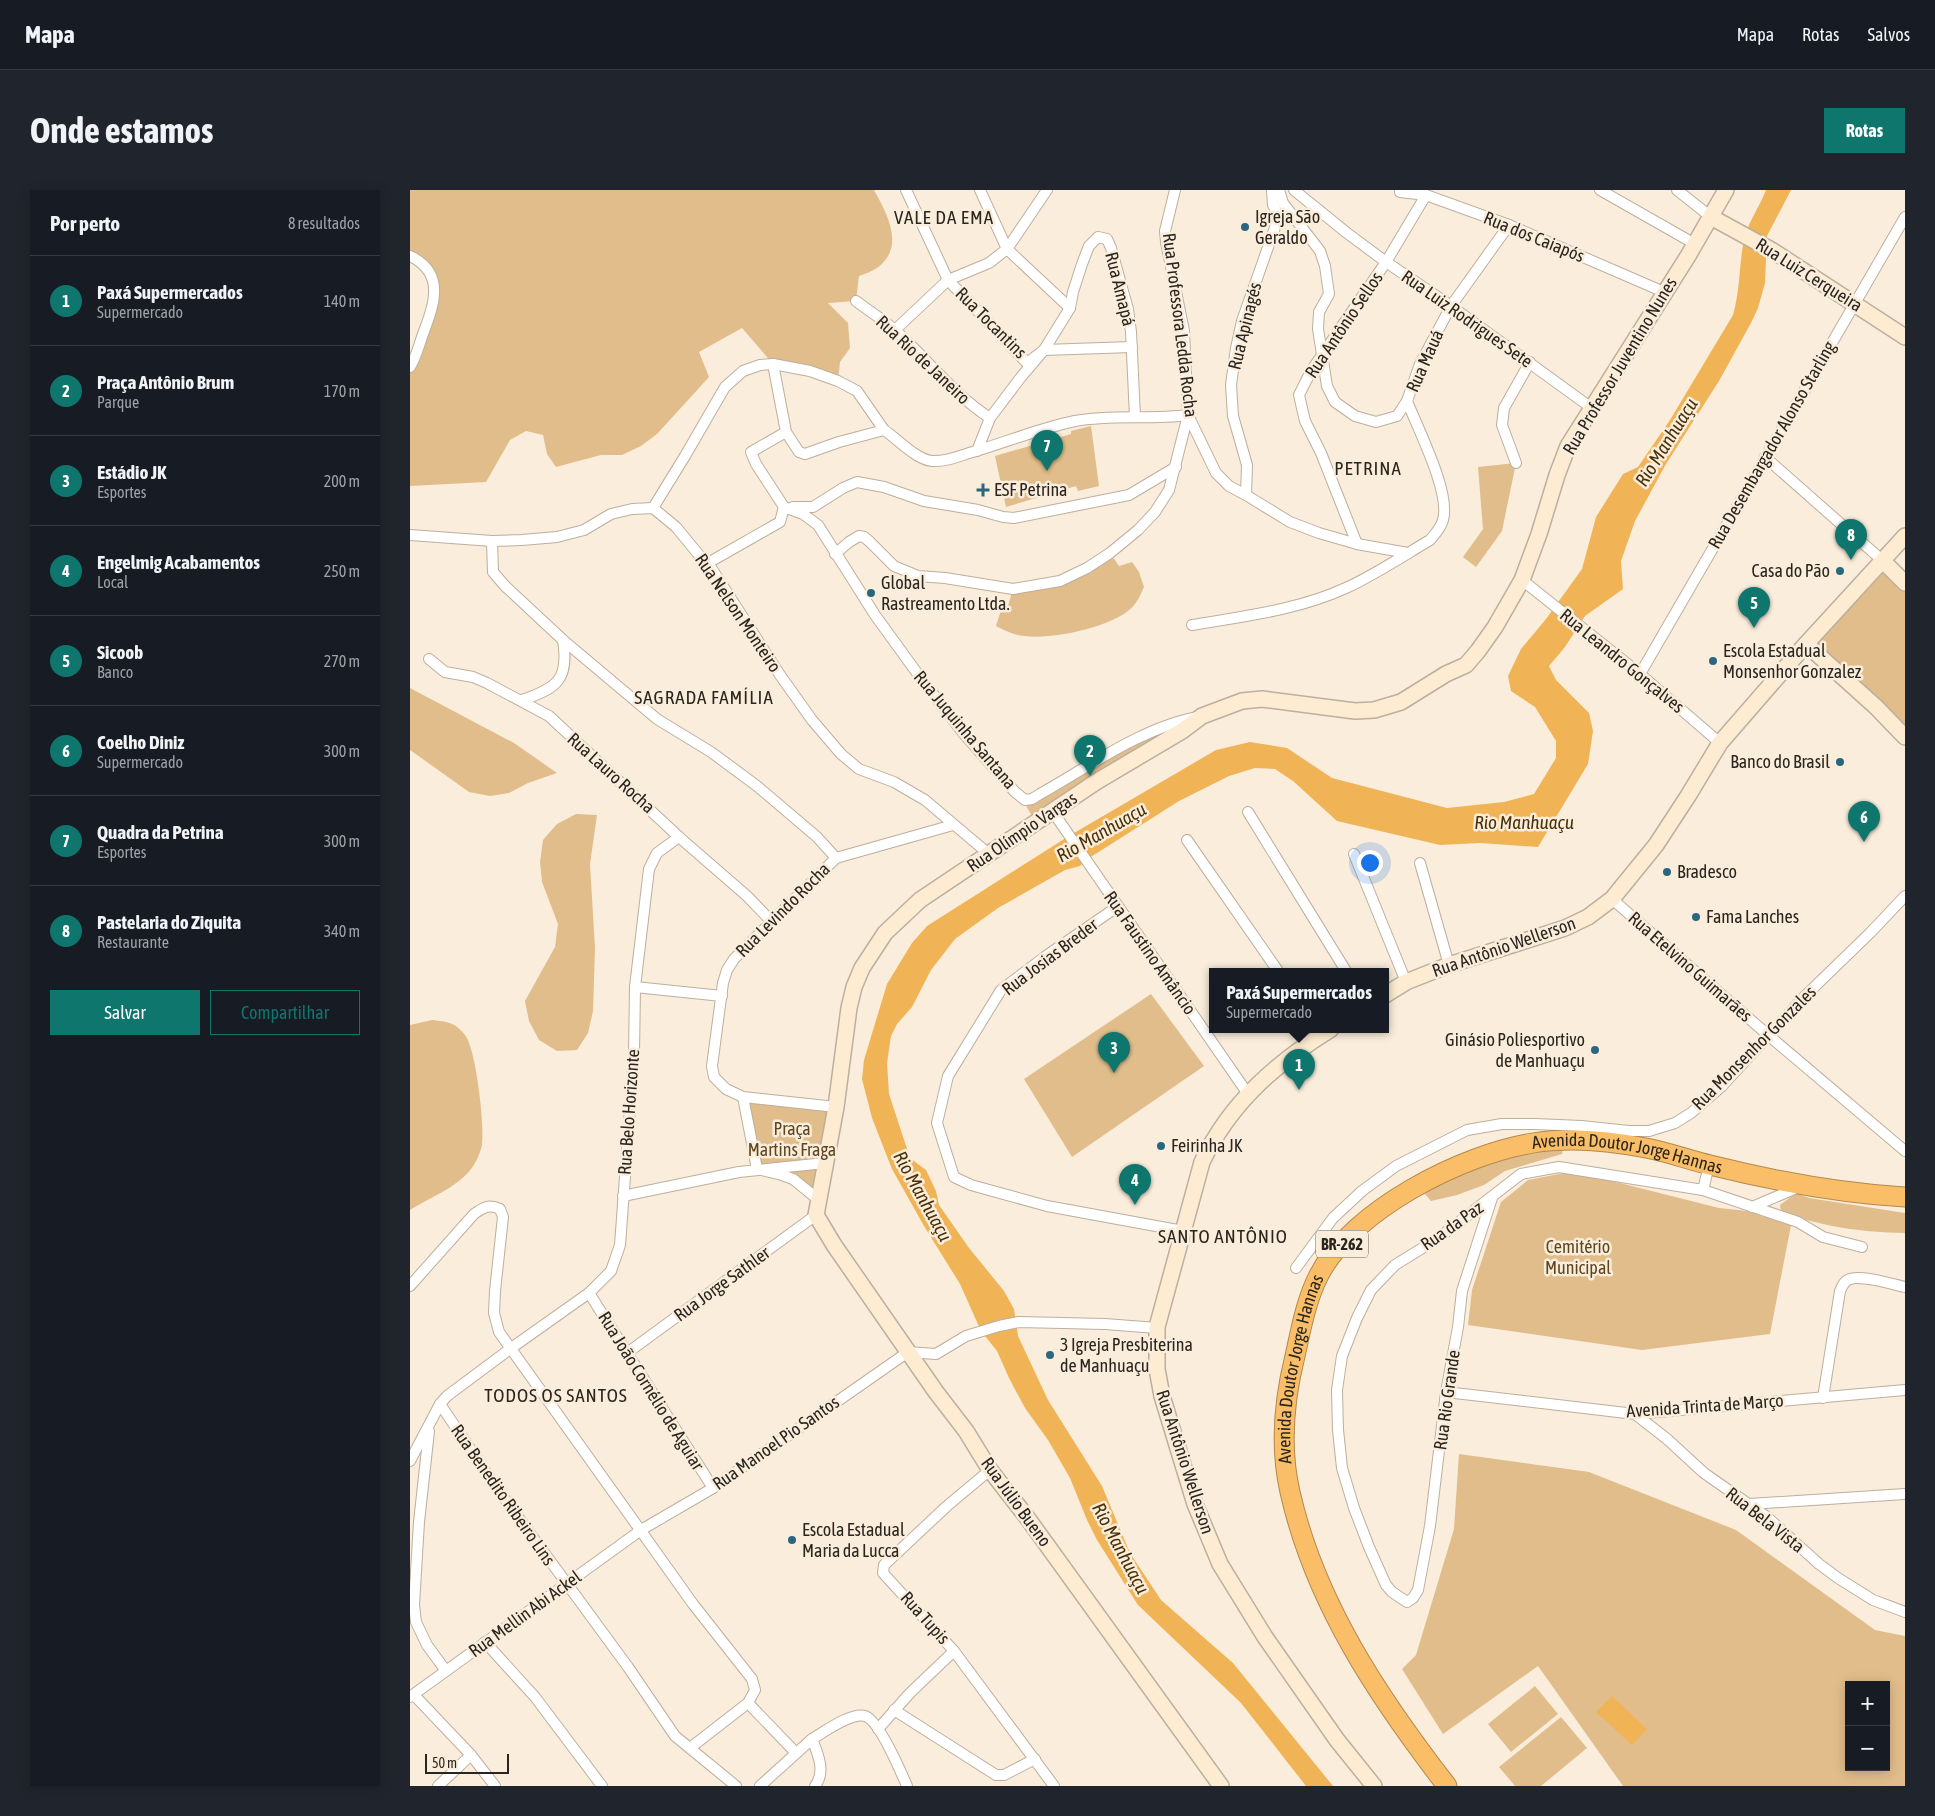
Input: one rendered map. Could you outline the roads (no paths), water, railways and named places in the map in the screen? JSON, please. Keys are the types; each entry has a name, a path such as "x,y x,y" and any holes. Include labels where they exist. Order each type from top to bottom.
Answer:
{"highway":[{"name":"Avenida Doutor Jorge Hannas","path":"1447,1786 1422,1754 1355,1654 1331,1611 1320,1586 1297,1519 1289,1489 1284,1441 1290,1373 1310,1296 1319,1274 1333,1254 1369,1217 1436,1175 1491,1154 1577,1133 1618,1144 1648,1148 1709,1165 1802,1186 1872,1195 1905,1197"}],"street":[{"name":"Rua Tocantins","path":"906,190 948,280 1027,363 1044,350 1132,347"},
{"path":"980,190 1007,248 1070,308"},
{"path":"895,330 948,280 988,263 1007,248 1047,190"},
{"name":"Rua Apinagés","path":"1246,494 1247,465 1233,416 1231,385 1242,321 1279,216 1273,205 1272,190"},
{"path":"1279,190 1283,203 1320,251 1325,266 1329,294 1319,312 1318,329 1327,386 1335,402 1355,416 1376,422 1397,416 1407,401"},
{"name":"Rua Luiz Rodrigues Sete","path":"1294,190 1386,262 1530,362 1593,409"},
{"path":"1600,190 1695,244"},
{"path":"1677,190 1711,217"},
{"name":"Rua Professor Juventino Nunes","path":"1522,580 1568,446 1695,244 1726,190"},
{"name":"Rua dos Caiapós","path":"1400,192 1426,195 1509,225 1664,292"},
{"name":"Rua Professora Ledda Rocha","path":"1173,195 1165,231 1184,331 1188,415 1216,473 1229,486 1246,494 1290,522 1357,544 1408,553"},
{"name":"Rua Antônio Sellos","path":"1357,544 1321,453 1305,421 1299,396 1311,371 1386,262 1426,195"},
{"name":"Rua Luiz Cerqueira","path":"1711,217 1773,251 1905,337"},
{"name":"Rua Desembargador Alonso Starling","path":"1640,674 1905,217"},
{"name":"Rua Mauá","path":"1192,625 1263,613 1326,596 1370,576 1430,540 1437,532 1443,520 1442,487 1407,401 1420,364 1451,306 1509,225"},
{"name":"Rua Amapá","path":"977,451 990,418 1044,350 1070,308 1073,292 1090,246 1098,237 1107,239 1128,309 1132,347 1135,417"},
{"path":"410,256 428,268 433,280 435,294 430,315 410,367"},
{"name":"Rua Rio de Janeiro","path":"856,301 895,330 948,385 971,406 990,418"},
{"path":"1516,463 1502,425 1504,408 1530,362"},
{"path":"773,364 786,432 799,452 805,454 839,442 884,430"},
{"path":"410,535 492,541 557,537 584,530 611,514 652,508 685,456 724,387 743,371 760,365 773,364 810,371 838,381 858,391 884,430 914,453 930,461 946,460 1042,429 1097,417 1165,418 1188,415 1169,490 1156,512 1110,553 1087,568 1060,581 1013,589 946,578 918,576 894,566 869,541 864,537 858,536 835,554"},
{"path":"708,563 780,522 784,507 756,464 751,452 786,432"},
{"path":"1765,457 1883,561 1905,583"},
{"path":"784,507 813,507 843,488 857,482 884,486 924,502 978,510 1014,518 1128,495 1176,467"},
{"name":"Rua Juquinha Santana","path":"784,507 803,514 818,525 875,615 917,673 964,734 1015,792 1025,800 1032,799 1165,725 1202,716"},
{"name":"Rua Nelson Monteiro","path":"652,508 676,527 698,555 708,563 780,675 812,720 841,754 859,769 894,782 926,800 990,855"},
{"name":"Rua Antônio Wellerson","path":"1389,993 1406,982 1449,965 1565,928 1588,917 1612,899 1656,845 1720,743 1806,644 1905,536"},
{"path":"492,541 493,572 505,586 563,640 657,718 711,752 757,786 816,836 836,858"},
{"name":"Rua Leandro Gonçalves","path":"1522,580 1640,674 1720,743"},
{"name":"Rua Olímpio Vargas","path":"818,1207 836,1107 849,1008 854,987 862,968 885,933 906,912 930,892 990,855 1096,782 1176,734 1202,716 1242,702 1262,699 1355,711 1374,710 1401,702 1446,674 1466,665 1478,652 1495,627 1522,580"},
{"path":"522,700 544,693 557,683 566,658 563,640"},
{"path":"1806,644 1876,707 1905,737"},
{"name":"Rua Lauro Rocha","path":"429,659 444,672 473,677 522,700 549,716 747,896 772,922"},
{"name":"Rua Faustino Amâncio","path":"1053,812 1248,1094"},
{"path":"1248,812 1344,968"},
{"name":"Rua Levindo Rocha","path":"743,1097 726,1089 714,1077 712,1066 727,970 734,959 836,858 954,825"},
{"name":"Rua Belo Horizonte","path":"440,1404 447,1396 510,1349 589,1293 611,1271 620,1245 634,1054 635,987 649,869 657,853 679,836"},
{"path":"1187,840 1276,968"},
{"path":"1354,854 1406,982"},
{"path":"1420,863 1449,965"},
{"name":"Rua Monsenhor Gonzales","path":"1296,1268 1333,1218 1362,1191 1396,1166 1434,1145 1467,1130 1502,1124 1577,1133 1649,1131 1675,1123 1691,1113 1721,1087 1768,1035 1905,896"},
{"name":"Rua Etelvino Guimarães","path":"1612,899 1905,1151"},
{"name":"Rua Josias Breder","path":"1117,907 1001,990 948,1076 937,1123 954,1177 971,1185 1047,1206 1182,1231"},
{"path":"635,987 722,996"},
{"name":"Rua Antônio Wellerson","path":"1321,1033 1262,1078 1228,1118 1212,1142 1202,1162 1157,1328 1157,1368 1162,1396 1195,1504 1220,1564 1265,1637 1337,1740 1374,1786"},
{"path":"756,1169 743,1097 836,1107"},
{"path":"623,1196 756,1169 825,1163"},
{"path":"1703,1190 1709,1165"},
{"name":"Rua da Paz","path":"1407,1602 1392,1592 1386,1585 1354,1508 1342,1468 1336,1390 1342,1356 1356,1318 1371,1290 1395,1265 1437,1239 1521,1174 1559,1167 1703,1190 1798,1222 1823,1237 1862,1247"},
{"path":"756,1169 793,1179 818,1207"},
{"path":"1752,1208 1802,1186"},
{"name":"Rua Rio Grande","path":"1407,1602 1414,1598 1418,1590 1430,1526 1446,1392 1458,1328 1462,1291 1492,1198"},
{"path":"410,1286 474,1214 486,1206 492,1205 500,1209 503,1218 494,1313 499,1332 708,1624 752,1679 755,1690 748,1702 690,1748"},
{"name":"Rua Júlio Bueno","path":"818,1207 834,1245 908,1352 966,1431 990,1470 1026,1516 1221,1786"},
{"name":"Rua Jorge Sathler","path":"627,1353 818,1207"},
{"path":"1823,1398 1840,1291 1844,1283 1849,1280 1868,1280 1905,1287"},
{"name":"Rua João Cornélio de Aguiar","path":"589,1293 713,1488"},
{"path":"908,1352 936,1354 966,1336 1019,1322 1105,1324 1157,1328"},
{"name":"Rua Manoel Pio Santos","path":"641,1530 713,1488 908,1352"},
{"name":"Avenida Trinta de Março","path":"1446,1392 1635,1414 1905,1390"},
{"path":"410,1460 440,1404"},
{"name":"Rua Benedito Ribeiro Lins","path":"440,1404 496,1487 566,1585 628,1667 675,1736 736,1786"},
{"name":"Rua Bela Vista","path":"1635,1414 1667,1439 1704,1473 1749,1504 1838,1578 1873,1600 1905,1612"},
{"path":"430,1424 418,1522 414,1605 416,1622 427,1646 446,1671"},
{"name":"Rua Tupis","path":"990,1470 946,1506 882,1569 887,1578 954,1651 1054,1786"},
{"path":"1749,1504 1905,1494"},
{"name":"Rua Mellin Abi Ackel","path":"412,1696 641,1530"},
{"path":"485,1642 535,1697 602,1786"},
{"path":"878,1729 894,1710 954,1651"},
{"path":"412,1696 471,1755 495,1786"},
{"path":"748,1702 796,1753"},
{"path":"894,1710 996,1775 1004,1774 1034,1759"},
{"path":"760,1786 812,1739 834,1725 852,1718 866,1716 872,1720 878,1729 908,1786"},
{"path":"812,1739 819,1755 820,1768 820,1779 815,1786"},
{"path":"438,1786 471,1755"}],"water":[{"name":"Rio Manhuaçu","path":"1766,190 1791,190 1767,236 1765,283 1758,308 1719,381 1666,464 1635,521 1621,561 1623,589 1585,616 1565,647 1549,666 1556,680 1589,713 1593,731 1588,764 1538,847 1480,843 1440,845 1337,821 1293,781 1275,769 1255,768 1229,776 1179,801 1086,860 1080,866 1065,870 998,908 955,939 931,970 912,1007 897,1024 891,1036 887,1063 889,1094 910,1158 926,1170 936,1191 939,1205 969,1248 1004,1291 1014,1309 1018,1336 1048,1400 1102,1486 1130,1553 1161,1600 1233,1663 1333,1786 1306,1786 1241,1703 1138,1605 1097,1540 1070,1478 1048,1440 1025,1408 997,1351 981,1331 960,1284 892,1169 872,1118 862,1079 864,1060 887,984 912,943 927,926 1069,836 1216,750 1250,742 1287,748 1332,778 1447,808 1504,802 1534,794 1556,758 1556,741 1535,707 1511,691 1508,676 1521,649 1546,619 1582,569 1596,517 1623,474 1638,467 1670,420 1733,315 1745,238"},
{"path":"1612,1696 1647,1729 1632,1745 1596,1712"}],"place":[{"name":"Igreja São Geraldo","path":"1245,227"},
{"name":"Quadra da Petrina","path":"1047,471"},
{"name":"ESF Petrina","path":"983,490"},
{"name":"Pastelaria do Ziquita","path":"1851,560"},
{"name":"Casa do Pão","path":"1840,571"},
{"name":"Global Rastreamento Ltda.","path":"871,593"},
{"name":"Sicoob","path":"1754,628"},
{"name":"Escola Estadual Monsenhor Gonzalez","path":"1713,661"},
{"name":"Banco do Brasil","path":"1840,762"},
{"name":"Praça Antônio Brum","path":"1090,776"},
{"name":"Coelho Diniz","path":"1864,842"},
{"name":"Bradesco","path":"1667,872"},
{"name":"Fama Lanches","path":"1696,917"},
{"name":"Ginásio Poliesportivo de Manhuaçu","path":"1595,1050"},
{"name":"Estádio JK","path":"1114,1073"},
{"name":"Paxá Supermercados","path":"1299,1090"},
{"name":"Feirinha JK","path":"1161,1146"},
{"name":"Engelmig Acabamentos","path":"1135,1205"},
{"name":"3 Igreja Presbiterina de Manhuaçu","path":"1050,1355"},
{"name":"Escola Estadual Maria da Lucca","path":"792,1540"}],"district":[{"name":"VALE DA EMA","path":"944,217"},
{"name":"PETRINA","path":"1368,468"},
{"name":"SAGRADA FAMÍLIA","path":"704,697"},
{"name":"SANTO ANTÔNIO","path":"1223,1236"},
{"name":"TODOS OS SANTOS","path":"556,1395"}],"park label":[{"name":"Praça Martins Fraga","path":"792,1140"},
{"name":"Cemitério Municipal","path":"1578,1257"}]}
